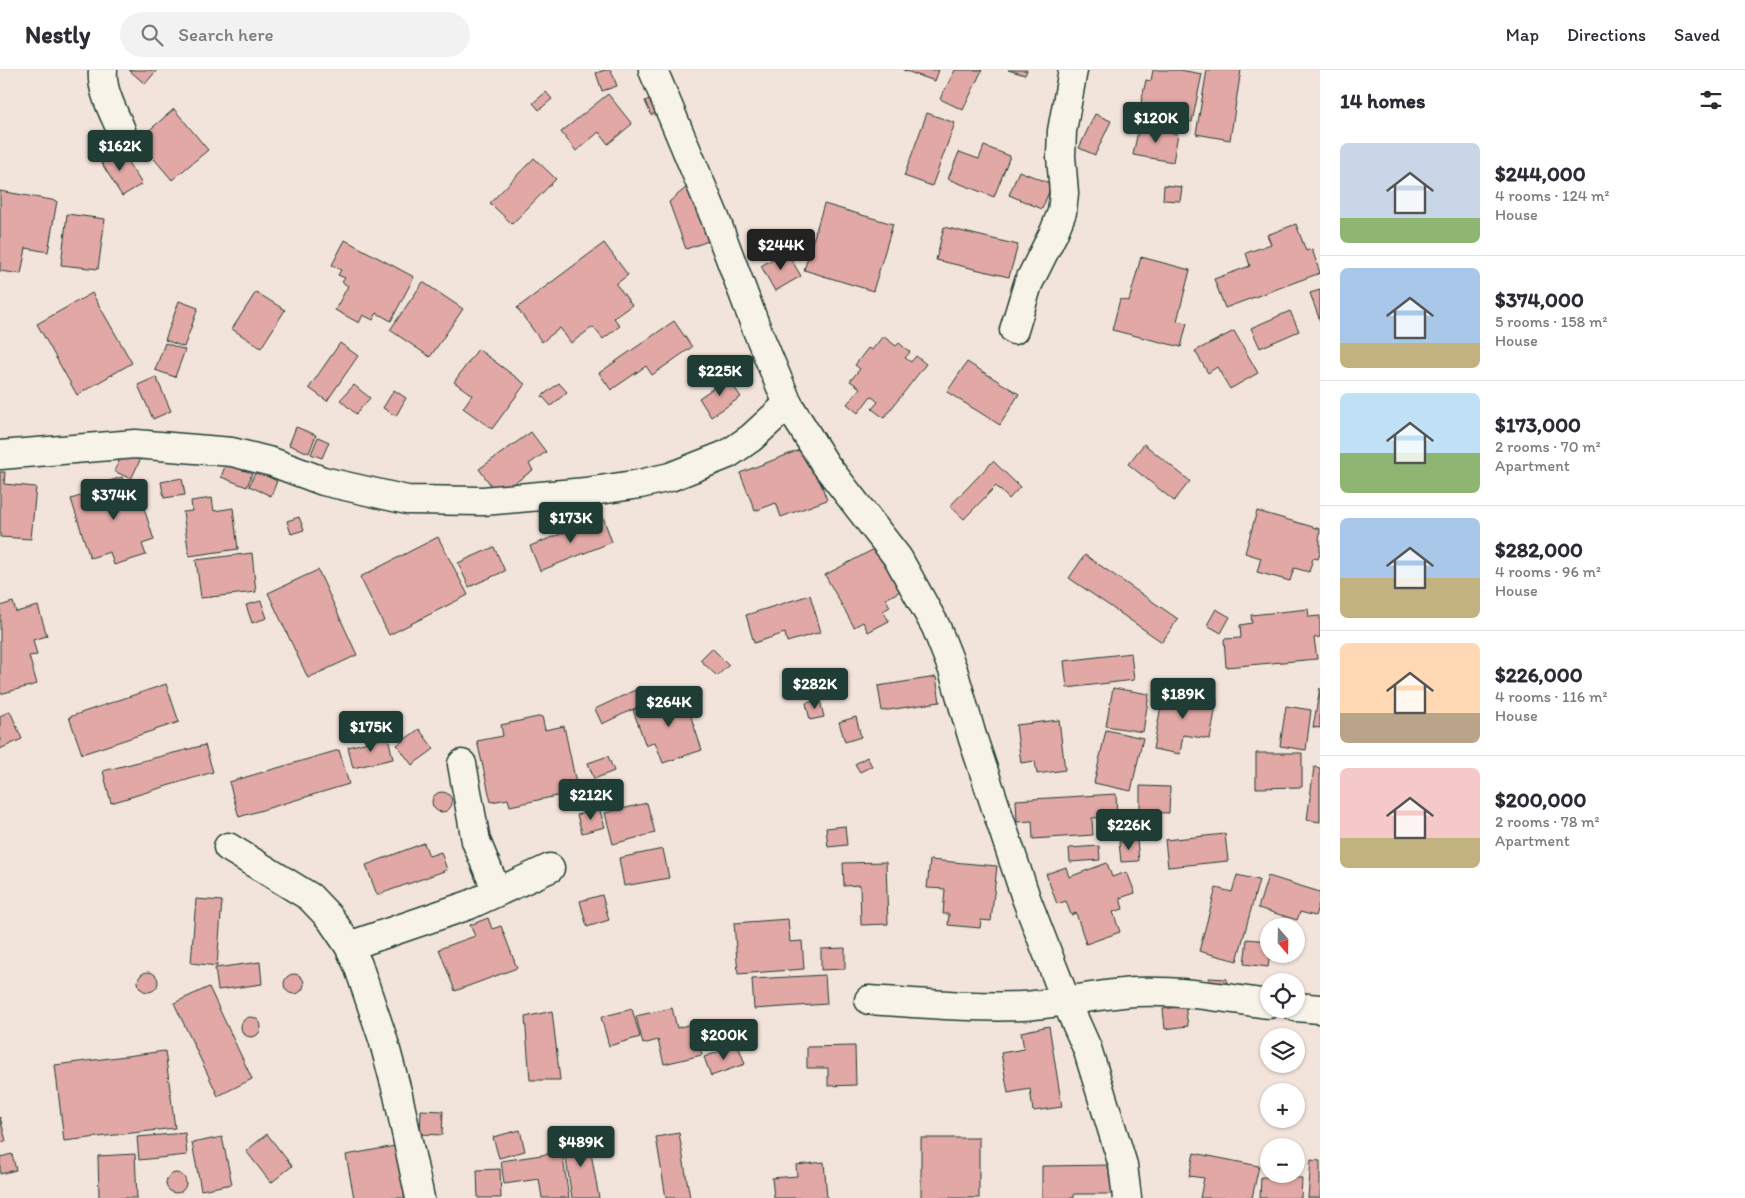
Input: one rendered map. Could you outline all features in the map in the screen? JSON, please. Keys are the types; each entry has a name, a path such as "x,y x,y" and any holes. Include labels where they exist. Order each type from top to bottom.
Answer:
{"street":[{"path":"103,70 102,76 107,97 120,130"},
{"path":"653,70 715,218 757,330 788,404 824,464 898,558 936,627 953,670 972,736 1026,898 1066,1001 1087,1048 1123,1165 1127,1198"},
{"path":"1014,330 1028,284 1062,212 1064,192 1061,156 1062,131 1074,70"},
{"path":"0,455 135,444 232,452 272,462 323,481 407,500 483,501 586,492 640,484 670,477 728,454 751,438 788,404"},
{"path":"462,764 476,840 497,892"},
{"path":"228,847 310,897 330,918 349,946 358,965 383,1039 398,1095 420,1198"},
{"path":"349,946 468,905 550,868"},
{"path":"869,1000 974,1006 1023,1006 1096,995 1137,992 1172,993 1260,1003"},
{"path":"1305,1008 1320,1009"}],"building":[{"path":"129,70 157,70 145,84"},
{"path":"611,70 617,86 602,91 596,73"},
{"path":"903,70 939,70 935,81"},
{"path":"955,70 982,70 963,110 940,99"},
{"path":"1008,70 1027,70 1025,75"},
{"path":"1153,70 1180,70 1202,74 1192,122 1139,112 1146,80 1151,81"},
{"path":"1207,70 1241,70 1230,140 1196,134"},
{"path":"546,92 552,99 539,110 533,103"},
{"path":"608,94 632,124 608,144 599,132 576,151 561,132"},
{"path":"657,95 664,110 651,115 645,101"},
{"path":"174,109 208,150 172,180 138,140"},
{"path":"927,113 955,123 932,186 904,176"},
{"path":"1095,114 1111,121 1095,155 1079,148"},
{"path":"1139,126 1178,134 1173,162 1133,155"},
{"path":"984,146 1010,156 994,197 948,179 959,152 979,159"},
{"path":"118,147 142,184 122,196 99,159"},
{"path":"534,158 556,179 512,224 490,203"},
{"path":"1019,171 1052,184 1042,209 1009,195"},
{"path":"694,181 714,239 686,249 669,202"},
{"path":"1164,185 1182,187 1180,201 1163,200"},
{"path":"0,191 57,201 48,252 26,248 21,274 0,271"},
{"path":"824,204 893,224 873,291 804,270"},
{"path":"67,214 105,219 98,269 61,265"},
{"path":"1296,224 1306,251 1312,249 1320,273 1225,308 1214,279 1250,266 1246,253 1271,244 1267,235"},
{"path":"944,227 1018,245 1009,277 936,260"},
{"path":"345,240 414,277 391,321 377,313 373,320 363,315 359,323 335,310 348,286 342,282 345,278 338,275 341,270 332,265"},
{"path":"604,243 628,275 616,284 632,305 614,318 620,326 603,339 593,327 571,343 560,328 542,342 517,308"},
{"path":"786,251 801,276 775,291 761,266"},
{"path":"1141,257 1190,270 1177,321 1187,323 1181,347 1112,330 1120,299 1129,301"},
{"path":"423,282 463,309 430,357 390,330"},
{"path":"1320,290 1320,321 1310,293"},
{"path":"256,292 285,310 261,348 232,329"},
{"path":"92,293 132,363 77,395 37,324"},
{"path":"179,301 198,308 184,347 165,340"},
{"path":"1290,311 1299,331 1260,348 1251,328"},
{"path":"674,321 692,347 652,375 646,366 611,390 599,373"},
{"path":"1234,331 1258,373 1230,389 1217,367 1208,373 1195,351"},
{"path":"883,336 896,346 899,343 910,352 905,358 911,362 916,356 926,364 884,418 872,409 878,402 871,396 858,413 847,404 860,388 850,381 860,369 855,365 868,348 872,350"},
{"path":"165,343 185,350 175,377 155,370"},
{"path":"340,343 358,356 327,401 309,388"},
{"path":"478,349 525,384 492,429 463,408 472,395 454,382"},
{"path":"967,362 1019,394 1000,425 947,392"},
{"path":"156,377 171,411 153,419 138,385"},
{"path":"728,378 741,397 711,417 699,398"},
{"path":"559,383 567,392 551,406 542,396"},
{"path":"354,385 370,398 356,414 340,400"},
{"path":"394,390 406,398 396,416 383,408"},
{"path":"296,427 316,435 309,453 289,445"},
{"path":"531,432 546,452 529,464 533,470 498,495 479,469"},
{"path":"318,437 329,442 322,458 311,454"},
{"path":"1144,444 1190,481 1174,501 1128,464"},
{"path":"127,446 143,454 131,479 114,471"},
{"path":"807,447 827,500 781,517 776,503 755,511 740,473"},
{"path":"227,461 253,471 247,487 221,477"},
{"path":"993,461 1020,487 1009,499 996,486 964,519 950,506"},
{"path":"256,471 277,481 271,496 249,486"},
{"path":"0,472 5,472 4,484 36,487 31,539 0,537"},
{"path":"122,477 125,489 137,486 154,540 142,544 146,555 114,565 110,552 90,558 71,499 96,491 94,486"},
{"path":"182,478 185,495 164,498 161,482"},
{"path":"212,498 214,511 233,508 238,549 189,556 183,512 192,511 191,501"},
{"path":"1257,511 1320,529 1320,554 1318,559 1313,558 1309,572 1294,568 1290,581 1257,572 1261,558 1245,553"},
{"path":"299,517 304,530 291,534 287,521"},
{"path":"603,517 612,542 540,571 530,546"},
{"path":"438,537 468,595 389,635 360,577"},
{"path":"494,547 505,571 469,587 458,563"},
{"path":"878,547 902,590 886,599 890,607 883,611 889,621 868,632 863,622 854,627 825,575"},
{"path":"252,553 256,592 201,598 196,560"},
{"path":"1085,555 1178,619 1162,642 1069,578"},
{"path":"318,570 357,655 308,678 268,593"},
{"path":"810,595 821,632 787,642 785,633 754,643 746,615"},
{"path":"261,601 267,618 252,623 246,605"},
{"path":"13,602 16,612 38,606 47,636 33,640 37,655 29,656 37,684 0,694 0,606"},
{"path":"1216,609 1230,617 1221,633 1207,625"},
{"path":"1308,609 1309,617 1320,616 1320,637 1314,638 1317,659 1226,667 1224,639 1241,638 1240,625 1252,623 1251,615"},
{"path":"712,648 729,665 717,676 700,660"},
{"path":"1131,653 1134,680 1067,688 1064,661"},
{"path":"936,677 940,702 882,711 878,686"},
{"path":"166,684 179,722 82,754 69,717"},
{"path":"1113,688 1149,694 1143,732 1106,726"},
{"path":"1320,688 1320,728 1313,727"},
{"path":"637,689 644,704 602,724 595,709"},
{"path":"1164,690 1217,700 1210,739 1183,735 1180,754 1153,749"},
{"path":"683,693 702,750 663,763 655,742 646,746 633,710"},
{"path":"820,700 824,717 810,720 806,703"},
{"path":"1286,706 1311,710 1306,750 1280,746"},
{"path":"10,711 22,739 0,749 0,716"},
{"path":"542,716 545,730 564,726 576,783 564,786 566,794 510,806 508,799 491,802 477,741 503,736 501,725"},
{"path":"856,717 861,737 845,742 839,722"},
{"path":"1059,720 1065,770 1037,774 1035,761 1021,763 1016,725"},
{"path":"419,729 434,749 412,765 397,745"},
{"path":"1106,730 1143,738 1131,791 1094,783"},
{"path":"388,737 393,759 353,768 348,747"},
{"path":"205,745 213,772 111,803 103,771"},
{"path":"339,750 349,784 239,817 229,782"},
{"path":"1256,753 1302,753 1302,787 1256,788"},
{"path":"608,756 614,771 594,779 588,763"},
{"path":"867,757 872,766 860,772 855,764"},
{"path":"1314,767 1320,768 1320,822 1307,820"},
{"path":"1140,786 1170,787 1169,813 1140,812"},
{"path":"438,792 446,792 452,798 452,806 446,812 438,812 432,806 432,798"},
{"path":"1116,794 1117,817 1092,818 1093,835 1033,839 1032,821 1017,822 1016,800"},
{"path":"647,803 655,833 613,844 605,813"},
{"path":"599,808 605,827 582,833 577,815"},
{"path":"845,826 847,845 828,847 826,828"},
{"path":"1225,834 1228,861 1168,867 1165,840"},
{"path":"1137,840 1139,861 1121,862 1119,842"},
{"path":"424,843 429,856 441,852 447,870 377,895 366,865"},
{"path":"1099,846 1100,860 1070,862 1069,848"},
{"path":"663,849 669,878 624,886 619,858"},
{"path":"930,860 997,866 991,921 981,920 980,928 948,925 949,914 943,914 945,889 927,888"},
{"path":"886,862 888,924 861,925 860,885 844,886 843,863"},
{"path":"1107,863 1112,877 1127,872 1135,893 1120,898 1123,909 1113,912 1120,932 1086,944 1076,913 1071,915 1066,901 1057,904 1046,874 1066,867 1069,877"},
{"path":"1237,875 1259,880 1237,961 1199,951 1216,888 1232,892"},
{"path":"1268,876 1320,892 1320,900 1315,916 1300,912 1298,918 1290,918 1258,908"},
{"path":"602,895 609,920 587,927 580,901"},
{"path":"196,899 222,901 217,966 191,963"},
{"path":"488,918 492,929 501,926 517,968 455,991 439,949 475,936 470,925"},
{"path":"788,919 790,942 802,941 804,969 738,974 734,923"},
{"path":"1247,939 1260,940 1260,963 1269,963 1268,967 1244,964"},
{"path":"845,948 845,969 821,970 821,949"},
{"path":"260,962 262,984 218,990 215,968"},
{"path":"148,972 155,975 158,982 155,989 148,992 141,989 138,982 141,975"},
{"path":"294,974 301,977 304,984 301,991 294,994 287,991 284,984 287,977"},
{"path":"825,975 827,1004 754,1009 752,979"},
{"path":"1209,978 1227,979 1226,990 1208,990"},
{"path":"209,987 252,1079 218,1096 174,1003"},
{"path":"1185,1006 1188,1026 1165,1029 1163,1009"},
{"path":"672,1008 677,1028 694,1023 702,1055 664,1064 658,1040 643,1044 636,1016"},
{"path":"632,1009 640,1037 609,1046 601,1017"},
{"path":"552,1011 560,1080 530,1080 525,1017"},
{"path":"251,1017 258,1020 261,1027 258,1034 251,1037 244,1034 241,1027 244,1020"},
{"path":"1049,1026 1062,1107 1033,1111 1030,1089 1008,1093 1001,1053 1024,1049 1021,1032"},
{"path":"738,1045 745,1064 711,1076 704,1057"},
{"path":"855,1046 856,1085 828,1086 828,1068 807,1068 807,1047"},
{"path":"165,1051 175,1128 64,1141 55,1065"},
{"path":"421,1110 443,1111 442,1135 420,1134"},
{"path":"0,1117 6,1141 0,1143"},
{"path":"520,1130 525,1151 499,1158 493,1137"},
{"path":"185,1133 187,1155 139,1160 137,1137"},
{"path":"679,1133 690,1198 666,1198 656,1137"},
{"path":"267,1134 292,1166 271,1183 246,1151"},
{"path":"588,1136 599,1198 572,1198 563,1140"},
{"path":"222,1137 232,1184 201,1190 192,1143"},
{"path":"921,1138 979,1138 979,1198 921,1198"},
{"path":"406,1144 417,1198 354,1198 346,1155"},
{"path":"562,1152 569,1198 542,1198 539,1179 504,1184 501,1161"},
{"path":"1194,1153 1259,1166 1252,1198 1200,1198 1204,1178 1189,1176"},
{"path":"12,1154 16,1170 0,1174 0,1157"},
{"path":"135,1154 137,1198 99,1198 98,1156"},
{"path":"1311,1160 1320,1161 1320,1198 1308,1198"},
{"path":"824,1162 827,1198 774,1198 772,1178 797,1176 796,1165"},
{"path":"1115,1165 1114,1194 1074,1194 1074,1198 1042,1198 1042,1166"},
{"path":"500,1169 501,1198 478,1198 477,1170"},
{"path":"176,1173 183,1176 186,1183 183,1190 176,1193 169,1190 166,1183 169,1176"},
{"path":"1261,1183 1302,1183 1301,1198 1260,1198"}]}
